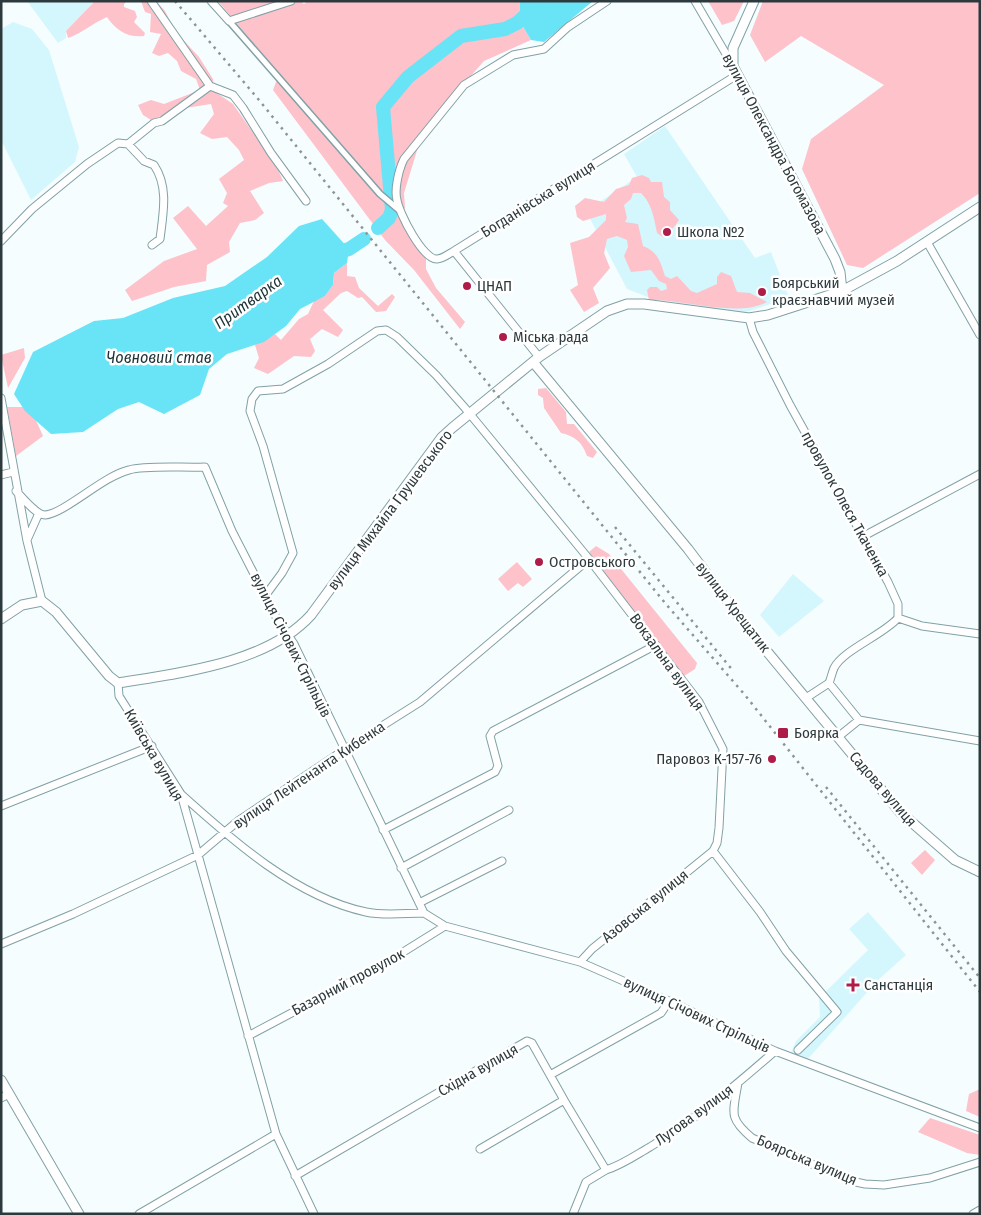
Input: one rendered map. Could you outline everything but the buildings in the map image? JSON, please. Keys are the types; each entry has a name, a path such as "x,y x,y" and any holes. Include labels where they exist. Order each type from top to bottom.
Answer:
{"street":[{"path":"151,1 210,86 233,95 271,153 306,201"},
{"path":"211,1 385,200 397,208"},
{"path":"229,21 291,1"},
{"path":"397,208 396,198 400,166 437,116 464,85 514,55 544,49 568,27 607,1"},
{"name":"вулиця Олександра Богомазова","path":"695,1 733,66 835,259 840,272 842,291"},
{"path":"733,66 733,48 754,1"},
{"name":"Богданівська вулиця","path":"397,208 422,250 438,260 737,75"},
{"path":"128,144 154,122 162,121 210,86"},
{"path":"1,240 32,209 87,164 118,143 128,144 144,161 154,165 161,176 164,203 160,239 152,245"},
{"name":"вулиця Михайла Грушевського","path":"118,683 232,660 261,651 289,636 311,615 442,436 536,360 607,311 627,304 644,304 749,318 768,315 842,291 927,242 980,207"},
{"path":"927,242 980,335"},
{"path":"454,251 536,360"},
{"name":"провулок Олеся Ткаченка","path":"749,318 757,340 888,582 898,604 898,618"},
{"name":"Вокзальна вулиця","path":"265,596 282,573 293,553 263,446 250,411 252,399 258,391 283,389 328,364 377,331 386,330 397,337 436,375 469,413 589,560 699,702 723,750 719,828 717,843 713,851"},
{"name":"вулиця Хрещатик","path":"536,360 688,549 750,630 838,737"},
{"path":"1,398 16,491 42,601 22,605 1,619"},
{"name":"вулиця Січових Стрільців","path":"40,513 45,515 59,510 101,482 129,470 205,467 232,531 276,617 289,636 424,913 445,926 580,962 775,1051 980,1128"},
{"path":"1,475 13,472"},
{"path":"862,537 980,474"},
{"path":"16,491 40,513 27,541"},
{"name":"вулиця Лейтенанта Кибенка","path":"1,944 73,914 198,855 224,832 344,750 420,702 589,560"},
{"name":"Київська вулиця","path":"42,601 56,612 109,676 118,683 120,696 181,794 276,1134 314,1214"},
{"path":"806,698 829,683 834,667 852,651 891,626 898,618 922,626 980,634"},
{"path":"383,830 495,772 498,766 490,736 493,731 656,645"},
{"path":"829,683 859,720 980,741"},
{"path":"838,737 859,720"},
{"name":"Садова вулиця","path":"838,737 902,815 955,860 980,872"},
{"path":"1,806 152,746"},
{"path":"181,794 258,859 314,892 340,904 368,913 424,913"},
{"path":"401,868 509,810"},
{"path":"713,851 760,912 786,951 837,1012 798,1050"},
{"name":"Азовська вулиця","path":"580,962 592,949 713,851"},
{"path":"419,904 502,861"},
{"name":"Базарний провулок","path":"248,1036 384,964 445,926"},
{"path":"573,1214 586,1182 606,1170 550,1075 661,1013 669,1001"},
{"name":"Східна вулиця","path":"295,1176 527,1041 532,1043 550,1075"},
{"name":"Лугова вулиця","path":"606,1170 616,1167 670,1134 712,1105 775,1051"},
{"path":"1,1080 5,1096 79,1214"},
{"name":"Боярська вулиця","path":"738,1083 734,1117 741,1129 752,1138 851,1181 884,1185 902,1183 930,1178 980,1162"},
{"path":"480,1149 564,1100"},
{"path":"139,1214 276,1134"},
{"path":"973,1214 980,1210"}],"shaded area":[{"path":"27,1 95,1 66,31 66,38 58,43"},
{"path":"95,1 127,1 124,7 135,11 137,17 134,22 145,33 144,36 132,36 122,32 107,17 68,38 66,31"},
{"path":"141,1 156,1 165,11 176,32 199,57 213,79 214,91 233,104 276,165 283,181 269,183 250,191 264,213 255,220 240,223 229,242 230,252 207,265 206,281 174,287 132,301 125,290 164,261 197,249 173,218 188,206 206,226 228,206 223,203 227,193 219,179 244,160 239,150 227,137 212,139 200,133 214,114 211,104 179,109 151,120 143,115 138,105 151,100 164,104 200,90 196,79 181,71 177,61 168,53 159,56 152,53 161,34 150,32 151,14 145,12"},
{"path":"218,1 300,1 304,4 308,1 520,1 519,20 531,40 484,61 415,139 419,144 404,193 405,208 399,217 426,258 426,269 436,288 465,322 460,329 414,270 385,240 273,90 279,74"},
{"path":"708,1 744,1 734,21 722,25"},
{"path":"763,1 980,1 980,193 863,268 847,265 802,169 811,139 884,85 801,36 765,62 750,35"},
{"path":"13,22 32,29 49,50 79,147 75,162 31,200 1,140 1,29"},
{"name":"Школа №2","path":"665,126 755,258 771,252 789,298 743,313 653,299 627,289 586,211 637,177 624,154"},
{"path":"642,175 649,178 651,182 662,182 664,197 670,202 670,210 679,220 663,237 657,233 652,212 645,197 641,193 633,193 631,199 624,205 627,218 625,222 638,224 643,246 655,254 660,261 665,276 671,279 677,276 691,291 697,293 717,284 717,277 721,272 731,276 737,292 750,293 767,302 740,308 725,308 649,300 647,290 650,287 657,287 661,291 667,289 666,284 659,281 651,270 631,272 624,256 628,247 627,240 617,236 607,239 604,253 610,268 593,288 599,303 584,312 570,290 578,285 570,243 589,237 606,220 606,214 583,221 577,217 575,206 585,198 604,202 616,189 629,185 632,178"},
{"path":"347,263 347,276 355,277 359,288 378,306 392,294 395,297 386,311 376,312 362,297 358,298 347,291 341,293 323,310 343,330 338,337 322,329 310,339 315,351 311,357 294,356 268,374 254,368 259,358 255,345 275,334 281,340 299,319 308,314 314,301 325,296 333,285 334,273"},
{"path":"24,348 25,358 8,388 1,355"},
{"path":"546,388 566,412 567,424 574,424 597,452 593,458 587,456 577,440 561,433 544,408 543,398 538,395 538,389"},
{"path":"7,407 30,407 43,436 16,456"},
{"path":"596,546 609,554 697,663 695,669 684,676 589,552"},
{"path":"517,562 532,579 523,587 518,583 508,591 498,579"},
{"path":"793,574 824,601 779,637 760,615"},
{"path":"925,850 935,860 922,875 911,863"},
{"name":"Санстанція","path":"868,912 906,955 878,980 807,1060 790,1055 796,1041 820,1017 819,998 868,950 849,929"},
{"path":"980,1089 980,1117 966,1111 969,1094"},
{"path":"930,1118 980,1135 980,1155 967,1153 918,1132"}],"water":[{"path":"520,1 593,1 544,42 531,40 519,20"},
{"name":"Човновий став","path":"322,219 349,249 347,263 334,273 333,285 325,296 300,309 286,326 264,342 227,354 209,369 200,395 164,414 139,402 118,409 83,432 51,434 25,411 14,394 33,352 94,321 123,318 173,298 225,286 267,257 299,226"}],"waterway":[{"name":"Притварка","path":"378,228 389,218 392,210 383,107 408,77 461,36 505,29 517,23 542,1"},
{"name":"Притварка","path":"332,254 349,249 364,239"}],"railway":[{"path":"175,1 259,100 665,603 745,695 980,992"},
{"path":"615,527 734,672"},
{"path":"826,787 980,978"}],"place":[{"name":"Школа №2","path":"667,232"},
{"name":"ЦНАП","path":"467,286"},
{"name":"Боярський краєзнавчий музей","path":"762,292"},
{"name":"Міська рада","path":"503,337"},
{"name":"Островського","path":"539,562"},
{"name":"Боярка","path":"783,733"},
{"name":"Паровоз К-157-76","path":"772,759"},
{"name":"Санстанція","path":"853,985"}]}
